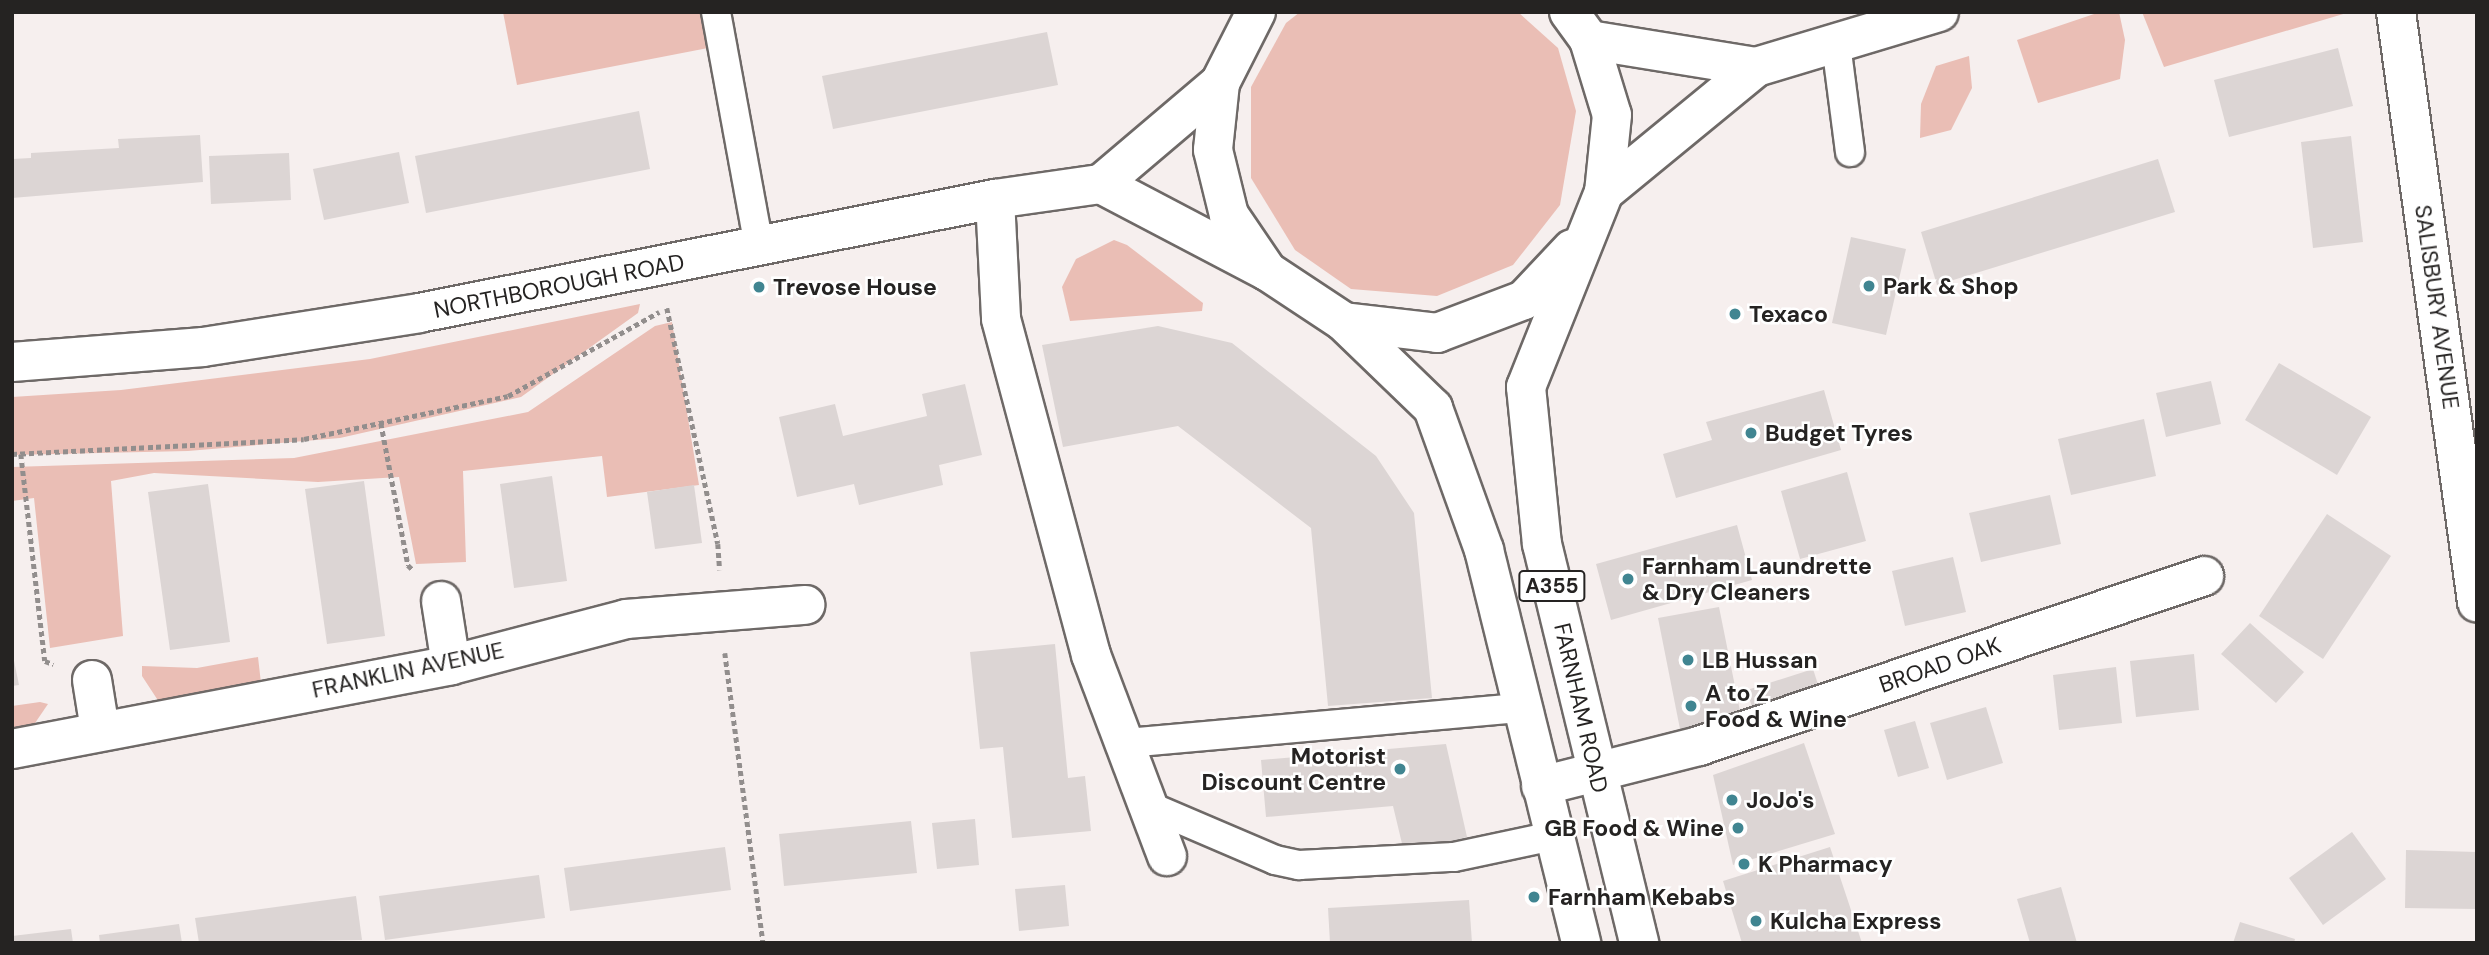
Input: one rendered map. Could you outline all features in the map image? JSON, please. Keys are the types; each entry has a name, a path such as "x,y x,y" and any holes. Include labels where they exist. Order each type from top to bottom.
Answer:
{"street":[{"name":"FARNHAM ROAD","path":"1256,12 1220,83 1213,150 1230,215 1267,271 1344,322 1433,408 1484,550 1581,943"},
{"path":"1604,192 1756,67 1939,12"},
{"name":"SALISBURY AVENUE","path":"2396,12 2465,421 2477,602"},
{"name":"FARNHAM ROAD","path":"1579,26 1612,115 1604,192 1526,387 1542,544 1595,772 1639,943"},
{"path":"1579,26 1756,67"},
{"path":"1220,83 1101,184 1267,271"},
{"name":"NORTHBOROUGH ROAD","path":"12,362 203,347 419,313 995,199 1101,184"},
{"path":"995,199 1001,319 1091,655 1127,743 1167,856"},
{"name":"FARNHAM ROAD","path":"1344,322 1437,333 1462,324 1524,300 1587,232"},
{"name":"BROAD OAK","path":"1541,786 1699,746 2204,576"},
{"path":"441,601 451,665"},
{"name":"FRANKLIN AVENUE","path":"12,749 100,730 451,665 626,619 805,605"},
{"path":"92,680 100,730"}],"lane":[{"path":"716,12 759,246"},
{"path":"1836,44 1850,152"},
{"path":"1127,743 1521,708"},
{"path":"1149,806 1275,860 1299,865 1454,857 1553,836"}],"path":[{"path":"12,454 304,439 508,396 667,307 661,267"},
{"path":"382,422 408,565 441,601"},
{"path":"21,454 45,661 92,680"}],"shaded area":[{"path":"503,12 702,12 708,48 517,85"},
{"path":"1300,12 1518,12 1558,48 1576,111 1560,205 1513,265 1437,296 1351,289 1295,250 1251,178 1251,87 1286,23"},
{"path":"2100,12 2119,12 2125,40 2120,79 2038,103 2017,40"},
{"path":"2142,12 2350,12 2164,67"},
{"path":"1969,56 1972,88 1951,130 1920,138 1921,104 1936,66"},
{"path":"1114,240 1127,245 1203,303 1202,311 1070,321 1062,287 1076,259"},
{"path":"640,304 638,313 521,397 340,438 188,451 12,455 12,397 121,390 370,359"},
{"path":"672,322 699,485 607,497 602,456 463,471 466,562 416,564 399,477 318,482 154,473 111,481 123,636 50,648 34,498 12,501 12,467 294,458 528,412 655,326"},
{"path":"258,657 261,683 159,702 142,676 142,666 197,668"},
{"path":"40,702 48,704 33,726 12,729 12,706"}],"building":[{"path":"1047,32 1058,85 833,129 822,76"},
{"path":"2338,48 2353,106 2229,137 2214,80"},
{"path":"639,111 650,169 426,213 415,156"},
{"path":"200,135 203,182 12,198 12,159 31,158 31,153 119,148 118,139"},
{"path":"2351,136 2363,242 2313,248 2301,142"},
{"path":"399,152 409,203 324,220 313,169"},
{"path":"289,153 291,200 211,204 209,156"},
{"path":"2158,159 2175,212 1937,285 1921,232"},
{"name":"Park & Shop","path":"1851,237 1906,249 1886,335 1832,323"},
{"path":"1158,326 1232,343 1376,456 1414,513 1432,698 1328,706 1311,528 1178,426 1063,447 1042,345"},
{"path":"2279,363 2371,417 2337,475 2245,420"},
{"path":"2211,381 2221,424 2166,437 2156,393"},
{"path":"965,384 982,455 939,465 943,485 859,505 854,484 797,497 779,417 835,404 843,436 927,416 922,394"},
{"path":"1824,390 1841,450 1676,498 1663,454 1712,440 1706,422"},
{"path":"2144,419 2156,476 2071,495 2058,439"},
{"path":"1847,472 1866,541 1800,559 1781,491"},
{"path":"552,476 567,581 514,588 500,484"},
{"path":"364,481 385,636 327,644 305,489"},
{"path":"208,484 230,642 170,650 148,492"},
{"path":"694,485 702,543 655,549 647,492"},
{"path":"2050,495 2061,544 1981,562 1969,513"},
{"path":"2327,514 2391,556 2323,659 2259,616"},
{"path":"1737,525 1752,580 1611,620 1596,564"},
{"path":"1953,557 1966,612 1905,626 1892,571"},
{"path":"1719,607 1741,716 1680,729 1658,618"},
{"path":"2250,623 2304,672 2276,703 2221,654"},
{"path":"1055,644 1068,778 1085,776 1091,831 1012,838 1003,747 980,749 970,652"},
{"path":"12,651 19,685 12,686"},
{"path":"2194,654 2199,710 2136,717 2130,661"},
{"path":"2116,667 2122,723 2059,730 2053,675"},
{"path":"1813,669 1823,700 1756,721 1747,690"},
{"path":"1986,707 2003,763 1947,780 1930,723"},
{"path":"1915,721 1929,768 1898,777 1884,730"},
{"path":"1804,743 1835,834 1733,865 1713,775"},
{"path":"1446,744 1467,837 1404,852 1393,806 1266,817 1261,760"},
{"path":"975,819 979,865 937,869 932,823"},
{"path":"911,821 917,873 784,886 779,834"},
{"path":"2352,832 2386,879 2323,925 2289,878"},
{"path":"725,847 731,890 570,911 564,868"},
{"path":"1830,847 1862,943 1742,943 1723,881"},
{"path":"2406,850 2477,852 2477,909 2405,908"},
{"path":"539,875 545,918 385,940 379,896"},
{"path":"1065,885 1069,926 1019,931 1015,889"},
{"path":"2061,887 2077,943 2030,943 2017,899"},
{"path":"356,896 362,940 199,943 195,918"},
{"path":"1469,900 1472,943 1330,943 1328,908"},
{"path":"2240,922 2295,939 2294,943 2233,943"},
{"path":"179,924 182,943 100,943 99,935"},
{"path":"71,929 73,943 12,943 12,936"}],"place":[{"name":"Park & Shop","path":"1869,286"},
{"name":"Trevose House","path":"759,287"},
{"name":"Texaco","path":"1735,314"},
{"name":"Budget Tyres","path":"1751,433"},
{"name":"Farnham Laundrette & Dry Cleaners","path":"1628,579"},
{"name":"LB Hussan","path":"1688,660"},
{"name":"A to Z Food & Wine","path":"1691,706"},
{"name":"Motorist Discount Centre","path":"1400,769"},
{"name":"JoJo's","path":"1732,800"},
{"name":"GB Food & Wine","path":"1738,828"},
{"name":"K Pharmacy","path":"1744,864"},
{"name":"Farnham Kebabs","path":"1534,897"},
{"name":"Kulcha Express","path":"1756,921"}]}
